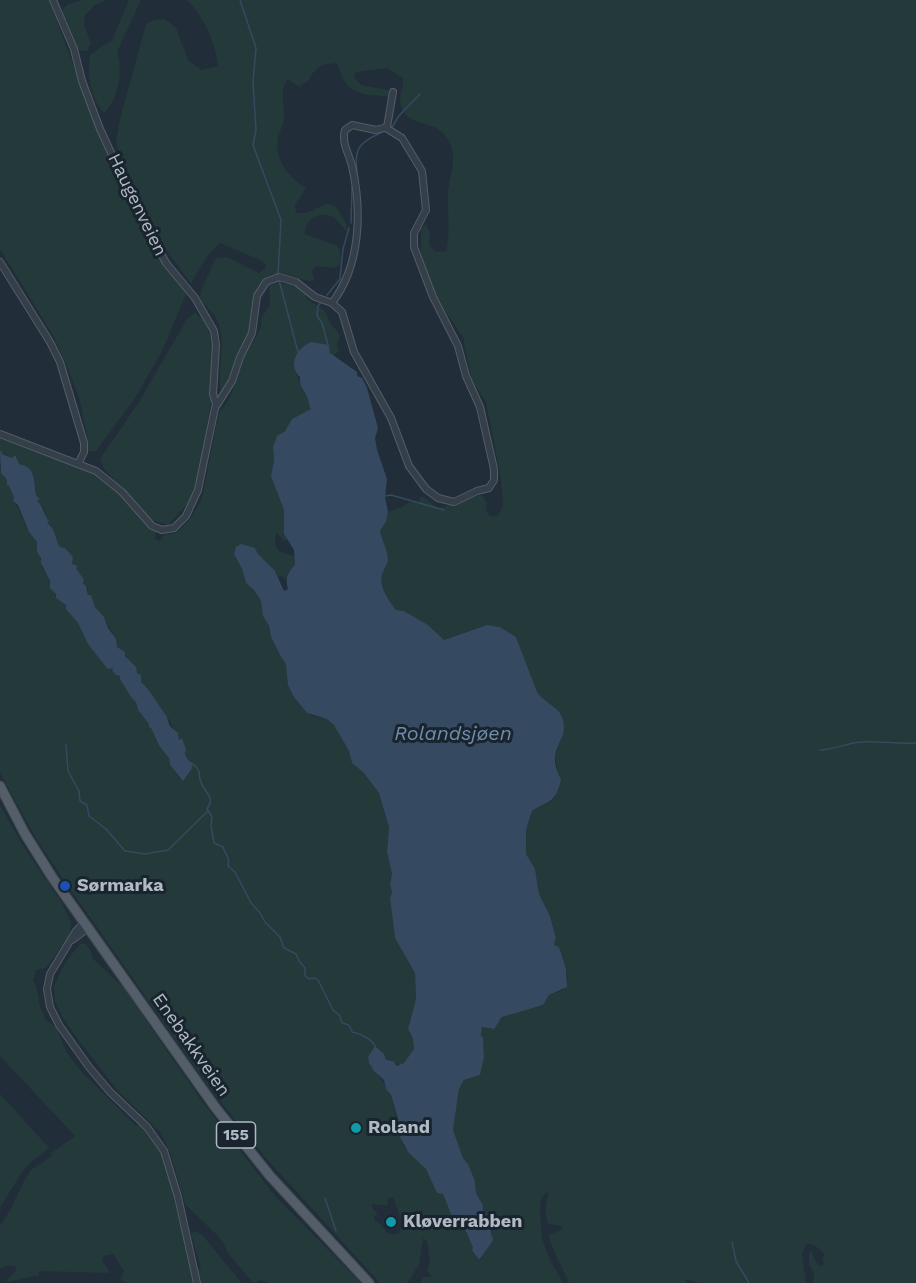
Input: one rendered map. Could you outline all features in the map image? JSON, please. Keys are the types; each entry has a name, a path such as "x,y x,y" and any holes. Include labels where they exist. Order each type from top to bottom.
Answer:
{"main road":[{"name":"Enebakkveien","path":"0,786 30,842 86,926 202,1089 249,1151 369,1283"}],"street":[{"name":"Haugenveien","path":"53,0 70,40 100,129 137,210 166,263 195,298 213,330 216,345 213,394 216,404"},
{"path":"386,128 390,119 393,92"},
{"path":"0,434 96,471 110,481 152,526 162,530 174,528 186,516 198,490 216,404 230,386 240,357 252,333 256,301 266,282 276,277 288,279 315,297 332,303 344,316 354,352 391,418 409,466 422,485 438,498 451,502 489,488 494,480 494,469 480,407 466,376 458,346 432,297 414,248 414,233 426,210 422,171 402,138 386,128 372,129 355,125 348,126 345,130 344,140 355,185 357,228 348,277 332,303"},
{"path":"0,262 60,362 84,443 84,452 78,464"},
{"path":"86,926 56,962 49,977 47,994 50,1007 59,1025 97,1078 147,1127 164,1151 178,1197 197,1283"}],"green space":[{"path":"0,0 49,0 89,108 122,187 147,234 186,294 162,351 135,398 96,451 88,452 88,440 79,397 53,335 0,249"},
{"path":"81,0 106,0 95,5 85,15 84,25 91,43 87,51 79,51 62,10 67,5"},
{"path":"129,0 141,0 117,52 120,68 118,84 113,100 104,113 95,100 91,86 90,55 111,42"},
{"path":"187,0 916,0 916,1283 813,1283 814,1272 809,1265 809,1252 812,1251 820,1267 824,1264 822,1258 825,1255 812,1244 806,1244 802,1255 806,1283 700,1283 685,1279 686,1283 569,1283 550,1242 549,1235 561,1230 563,1226 548,1224 545,1211 547,1191 541,1200 540,1208 542,1239 550,1260 563,1283 420,1283 423,1277 431,1277 427,1270 430,1261 427,1241 423,1238 419,1265 407,1283 380,1283 265,1157 212,1091 37,840 0,773 0,467 14,497 13,501 29,532 37,542 42,565 55,596 66,605 66,609 78,623 88,643 106,667 113,668 120,676 120,680 136,702 138,710 150,725 160,747 169,758 170,765 181,780 188,775 193,763 187,759 182,738 179,740 178,733 167,716 141,682 141,676 117,647 113,633 96,608 91,595 88,595 77,566 72,564 73,557 65,548 59,547 57,538 47,523 44,508 37,501 39,497 35,491 32,474 26,467 19,464 16,457 12,458 0,452 0,438 91,471 104,479 156,532 155,539 160,541 164,535 183,527 202,498 219,412 229,399 242,360 258,333 261,319 270,305 269,286 277,283 293,285 305,294 308,300 324,310 340,335 337,345 339,350 333,356 329,345 296,356 294,367 311,409 292,419 287,428 276,438 273,447 274,460 271,476 284,510 284,534 287,539 284,541 277,533 275,542 279,551 296,557 295,565 288,572 286,580 281,575 276,576 264,560 244,544 234,554 246,583 261,601 271,637 286,664 294,697 311,716 327,719 334,725 349,751 352,763 363,772 379,793 389,827 387,852 392,874 390,899 395,938 415,973 416,999 409,1023 409,1034 413,1039 414,1049 407,1060 401,1066 386,1060 384,1054 374,1047 370,1054 370,1066 381,1079 389,1094 403,1145 425,1168 437,1193 443,1194 455,1219 469,1236 477,1259 480,1260 493,1238 489,1216 483,1211 483,1204 476,1193 475,1181 463,1158 453,1130 459,1089 464,1080 480,1075 484,1056 483,1037 481,1036 483,1026 490,1029 506,1015 543,1005 549,995 563,990 568,977 559,947 554,945 556,938 550,916 539,894 535,869 526,854 526,830 532,811 553,800 560,784 555,755 563,736 559,712 542,699 537,692 516,637 500,627 483,626 444,640 428,625 404,611 396,610 383,588 381,579 388,561 380,531 386,522 388,512 409,502 419,502 423,497 438,508 482,496 487,503 486,509 490,516 498,516 503,505 501,478 486,402 472,380 463,337 441,305 421,253 421,228 426,225 430,233 429,245 435,252 446,251 449,229 448,191 453,164 452,149 444,134 439,130 406,115 400,100 403,78 387,68 355,72 354,77 361,85 387,90 391,93 390,96 367,95 351,89 336,63 321,65 309,80 299,87 288,79 283,89 284,120 278,138 278,153 284,167 306,188 295,205 296,213 306,213 328,204 336,208 343,217 347,231 335,218 328,215 314,218 305,229 305,234 337,246 340,250 341,264 334,268 316,266 312,271 314,281 286,274 275,274 263,280 255,293 249,331 221,391 221,335 216,318 200,299 201,290 216,258 227,257 259,273 265,269 266,265 260,260 220,243 207,256 191,284 168,252 142,208 122,163 116,142 146,24 154,20 165,19 176,28 188,60 201,70 218,66 215,48 208,31 199,14","holes":["393,1197 401,1219 399,1233 390,1234 375,1222 374,1217 378,1214 372,1208 373,1204 387,1206 388,1199"]},
{"path":"195,312 204,321 213,342 211,403 196,488 190,501 168,525 152,520 104,469 100,459 139,402 187,319"},
{"path":"0,805 24,847 63,905 71,922 70,935 46,968 36,970 33,981 36,985 40,1007 46,1020 56,1027 67,1053 82,1072 136,1126 141,1124 165,1158 162,1159 195,1283 127,1283 120,1279 124,1271 113,1254 103,1256 102,1261 109,1273 39,1271 39,1275 7,1282 17,1267 9,1265 0,1269 0,1225 11,1209 24,1181 31,1170 75,1136 0,1056"},
{"path":"80,944 86,944 93,959 124,988 201,1100 276,1197 361,1283 268,1283 261,1280 253,1283 227,1252 217,1235 185,1204 170,1152 160,1132 119,1092 78,1040 55,1001 54,986 65,963"},
{"path":"0,1094 49,1148 22,1172 0,1208"},
{"path":"195,1231 203,1236 242,1283 200,1283 198,1269 201,1268 191,1233"}],"water":[{"name":"Rolandsjøen","path":"311,342 329,345 330,353 357,372 357,376 362,378 367,388 378,428 375,438 377,450 387,479 385,497 388,512 386,522 380,531 388,559 382,582 390,602 396,610 404,611 428,625 444,640 487,625 500,627 516,637 537,692 559,712 563,722 563,733 555,760 561,780 559,788 547,803 532,811 526,830 526,854 535,869 539,894 550,916 556,938 554,945 559,947 566,969 567,987 549,995 543,1005 502,1017 494,1029 482,1027 484,1057 480,1075 464,1080 459,1089 453,1130 463,1158 475,1181 476,1193 483,1205 483,1211 490,1217 493,1238 479,1260 472,1250 467,1233 451,1214 443,1194 437,1193 426,1169 408,1152 400,1137 391,1095 386,1089 384,1080 369,1063 368,1057 375,1046 384,1054 386,1060 393,1061 397,1066 404,1063 414,1049 413,1039 408,1029 416,999 415,973 395,938 390,898 392,874 387,852 389,827 379,793 363,772 352,763 349,751 334,725 327,719 307,713 294,697 288,685 286,664 271,637 269,626 263,616 261,601 246,583 234,554 236,547 241,544 255,548 275,571 284,591 288,589 287,576 295,565 294,550 284,534 284,510 271,476 274,460 273,447 277,436 285,431 292,419 311,409 294,362 302,348"},
{"path":"2,451 2,454 12,458 15,455 19,464 30,469 34,477 37,497 40,498 37,501 60,547 65,548 73,557 72,564 78,566 76,568 84,580 88,595 91,595 95,607 104,617 116,639 117,647 125,652 125,656 136,667 137,673 141,675 141,682 151,693 170,726 178,733 179,740 182,738 185,754 193,763 183,781 170,765 169,758 160,747 149,724 138,710 136,702 120,680 120,676 116,675 113,668 106,667 88,644 78,623 66,609 66,605 56,598 56,594 50,588 50,581 37,552 37,542 29,532 18,505 13,501 14,497 7,485 7,480 1,473 0,452"}],"waterway":[{"path":"240,0 256,48 253,82 256,130 253,145 281,220 278,274"},
{"path":"391,128 398,117 420,94"},
{"path":"358,180 356,161 359,149 362,144 385,131"},
{"path":"351,223 352,187"},
{"path":"327,295 340,279 343,249 349,228"},
{"path":"279,280 298,352"},
{"path":"322,301 318,306 317,316 322,323 328,345"},
{"path":"385,496 391,495 444,510"},
{"path":"820,750 857,742 916,743"},
{"path":"66,745 68,771 79,791 80,801 87,805 89,816 106,829 125,851 145,854 168,850 208,811"},
{"path":"193,764 198,769 202,786 210,798 207,809 212,817 214,843 223,847 228,858 228,866 235,872 251,903 280,937 284,948 296,954 305,968 305,976 318,980 342,1023 349,1025 352,1032 365,1037 375,1046"},
{"path":"325,1198 336,1231"},
{"path":"732,1242 736,1261 749,1283"}],"place":[{"name":"Sørmarka","path":"65,886"},
{"name":"Roland","path":"356,1128"},
{"name":"Kløverrabben","path":"391,1222"}]}
